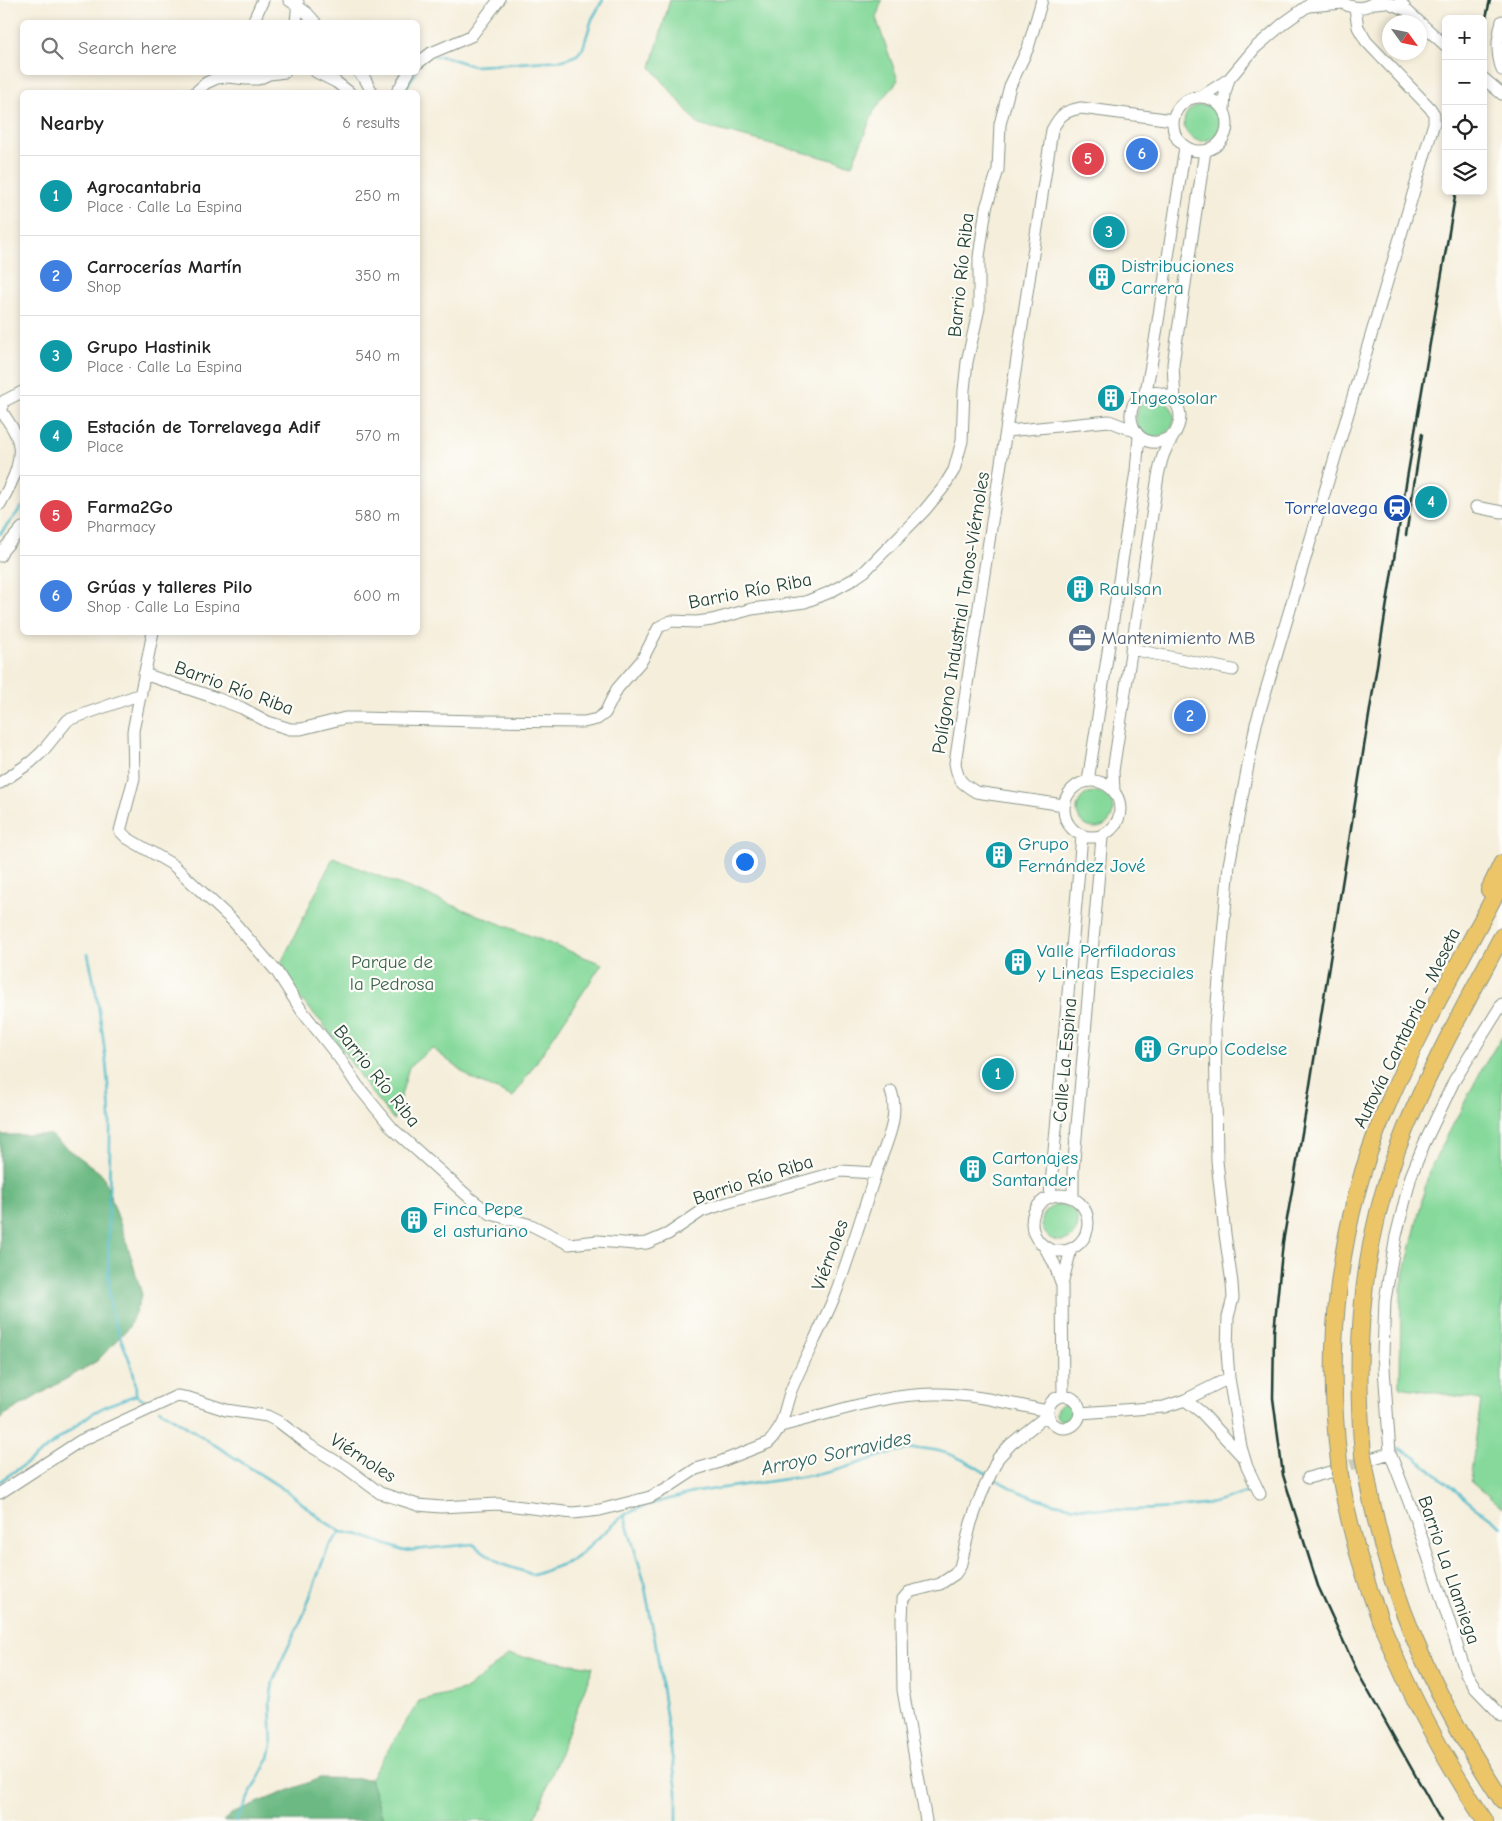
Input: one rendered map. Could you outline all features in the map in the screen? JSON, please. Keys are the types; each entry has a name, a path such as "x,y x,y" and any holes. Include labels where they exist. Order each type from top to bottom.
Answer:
{"highway":[{"path":"1385,1110 1389,1090 1414,1036 1502,863"},
{"name":"Autovía Cantabria - Meseta","path":"1485,1821 1433,1736 1384,1634 1369,1591 1355,1548 1336,1470 1332,1373 1336,1302 1348,1228 1367,1160 1385,1110 1423,1031 1502,882"},
{"path":"1502,936 1415,1105 1397,1150 1376,1220 1364,1291 1359,1341 1359,1404 1378,1535 1400,1604 1422,1656 1451,1714 1502,1800"},
{"path":"1470,997 1502,949"}],"street":[{"path":"254,20 263,0"},
{"path":"420,61 431,53 471,36 500,0"},
{"name":"Barrio Río Riba","path":"144,674 216,698 242,708 268,722 290,729 301,729 331,720 360,718 584,722 597,719 604,713 617,689 642,660 659,627 671,621 696,622 712,620 752,609 805,602 828,593 865,571 924,511 943,488 954,470 962,442 966,371 979,308 978,257 986,208 998,170 1000,124 1010,86 1028,48 1042,0"},
{"path":"1228,79 1224,110 1227,128 1224,136 1213,148 1205,151 1185,147 1175,135 1173,120 1176,112 1186,101 1201,97 1228,79 1255,48 1284,23 1313,3 1341,2 1355,8 1368,6 1376,1 1403,5 1442,43"},
{"path":"295,2 298,14 296,20"},
{"path":"295,2 313,20"},
{"path":"1260,1494 1241,1447 1229,1378 1227,1351 1228,1317 1233,1298 1217,1162 1215,1026 1229,865 1256,724 1434,123 1434,114 1366,40 1358,27 1355,8"},
{"path":"1502,21 1497,56 1502,70"},
{"path":"198,90 206,83 230,75 246,80 258,79 267,75"},
{"path":"322,75 346,90"},
{"path":"361,75 371,90"},
{"path":"397,90 407,75"},
{"path":"1487,81 1502,94"},
{"path":"1201,97 1210,98 1224,110"},
{"name":"Polígono Industrial Tanos-Viérnoles","path":"1064,805 976,792 957,778 955,764 1052,130 1058,119 1068,110 1081,108 1173,120"},
{"path":"1144,395 1152,360 1185,147"},
{"path":"1114,791 1102,782 1088,781 1072,789 1064,805 1064,815 1068,824 1082,836 1102,837 1114,828 1120,815 1121,806 1114,791 1113,771 1158,476 1164,453 1180,423 1180,416 1174,401 1173,364 1205,151"},
{"path":"0,504 10,486 19,456 19,444 16,435 1,409 4,401 20,393"},
{"path":"1007,431 1109,421 1134,405 1144,395 1150,393 1163,394 1174,401"},
{"path":"1088,781 1136,471 1137,434 1131,419 1134,405"},
{"path":"1109,421 1137,434 1145,441 1161,441 1173,435"},
{"path":"1476,507 1502,512"},
{"path":"0,556 20,530"},
{"name":"Barrio Río Riba","path":"151,635 133,731 134,778 120,831 126,838 173,865 232,920 277,972 302,1011 340,1059 357,1085 393,1129 471,1199 491,1214 531,1226 569,1244 598,1242 647,1243 668,1234 702,1211 730,1202 841,1171 875,1173"},
{"path":"1131,649 1233,670"},
{"path":"0,783 31,762 42,752 68,720 141,694"},
{"name":"Calle La Espina","path":"1050,1196 1082,836"},
{"name":"Calle La Espina","path":"1073,1198 1102,837"},
{"name":"Barrio La Llamiega","path":"1502,1004 1454,1081 1411,1176 1396,1236 1385,1300 1383,1354 1390,1453 1416,1520 1466,1673 1476,1689 1502,1716"},
{"name":"Viérnoles","path":"0,1493 80,1441 177,1396 226,1410 267,1416 279,1422 309,1445 345,1466 380,1494 418,1505 441,1507 498,1504 573,1513 620,1506 650,1497 696,1468 717,1463 768,1442 775,1437 780,1426 784,1407 834,1295 862,1220 875,1173 889,1138 894,1115 894,1100 891,1091"},
{"path":"1045,1248 1062,1252 1071,1250 1085,1237 1088,1219 1085,1210 1073,1198 1065,1195 1050,1196 1042,1201 1032,1216 1033,1234 1045,1248 1054,1263 1062,1285"},
{"path":"1063,1396 1062,1285 1071,1250"},
{"path":"1080,1414 1164,1407 1185,1400 1229,1378"},
{"path":"780,1426 898,1397 938,1394 972,1396 1049,1413"},
{"path":"926,1821 903,1690 903,1599 909,1592 940,1584 955,1574 960,1567 970,1522 987,1480 998,1458 1011,1444 1049,1413 1053,1401 1063,1396 1072,1398 1080,1409 1080,1414 1075,1423 1065,1428 1055,1425 1049,1413"},
{"path":"1185,1400 1201,1412 1245,1459"},
{"path":"1367,1460 1390,1453"},
{"path":"1308,1478 1336,1470"}],"green space":[{"path":"670,0 882,0 876,18 898,80 874,111 852,165 699,125 651,67"},
{"path":"1202,105 1209,106 1215,110 1219,116 1219,130 1215,136 1209,140 1202,141 1195,140 1189,136 1185,130 1184,123 1185,116 1189,110 1195,106"},
{"path":"1155,399 1168,405 1174,418 1168,431 1155,437 1142,431 1136,418 1142,405"},
{"path":"1095,792 1102,793 1108,797 1112,803 1112,817 1108,823 1102,827 1095,828 1088,827 1082,823 1078,817 1077,810 1078,803 1082,797 1088,793"},
{"name":"Parque de la Pedrosa","path":"333,858 602,964 513,1097 472,1079 432,1048 409,1067 394,1120 369,1090 323,1024 297,995 280,971 283,959"},
{"path":"1502,1036 1502,1508 1470,1480 1481,1400 1400,1387 1401,1288 1429,1171 1483,1067"},
{"path":"0,1135 50,1135 103,1175 126,1240 142,1295 129,1327 97,1361 6,1414 0,1420"},
{"path":"1060,1205 1067,1206 1073,1210 1077,1216 1077,1230 1073,1236 1067,1240 1060,1241 1053,1240 1047,1236 1043,1230 1042,1223 1043,1216 1047,1210 1053,1206"},
{"path":"1064,1405 1070,1407 1072,1413 1070,1419 1064,1421 1058,1419 1056,1413 1058,1407"},
{"path":"508,1655 593,1667 534,1821 384,1821 370,1779 419,1701 467,1689"},
{"path":"320,1778 370,1779 384,1821 223,1821 234,1812"}],"waterway":[{"path":"434,57 449,58 475,66 563,60 577,55 583,48 592,19 603,0"},
{"path":"405,89 414,75"},
{"path":"0,534 20,509"},
{"path":"88,954 103,1035 109,1096 108,1258 110,1305 116,1328 130,1360 136,1395"},
{"path":"136,1395 152,1404"},
{"name":"Arroyo Sorravides","path":"0,1481 33,1459 91,1414 108,1405 136,1395"},
{"path":"159,1409 291,1494 321,1519 341,1532 360,1535 404,1551 473,1544 501,1564 534,1575 572,1561 624,1515 647,1505 696,1492 820,1474 903,1450 940,1451 962,1459 987,1474"},
{"name":"Arroyo Sorravides","path":"1399,1448 1415,1457 1474,1506 1502,1526"},
{"name":"Arroyo Sorravides","path":"994,1478 1031,1496 1051,1502 1093,1509 1135,1510 1203,1505 1253,1491"},
{"path":"624,1515 643,1577 656,1646 677,1791 677,1821"},
{"path":"236,1821 269,1758 272,1745 270,1701 273,1682 303,1616 329,1546 341,1532"}],"tunnel":[{"path":"1335,1470 1369,1459"}],"railway":[{"path":"1487,15 1490,0"},
{"path":"1441,1821 1358,1673 1318,1586 1283,1475 1273,1398 1274,1332 1283,1242 1306,1110 1405,490 1455,195"},
{"path":"1406,535 1422,434"}],"place":[{"name":"Grúas y talleres Pilo","path":"1142,154"},
{"name":"Farma2Go","path":"1088,159"},
{"name":"Grupo Hastinik","path":"1109,232"},
{"name":"Distribuciones Carrera","path":"1102,277"},
{"name":"Ingeosolar","path":"1111,398"},
{"name":"Estación de Torrelavega Adif","path":"1431,502"},
{"name":"Torrelavega","path":"1397,508"},
{"name":"Raulsan","path":"1080,589"},
{"name":"Mantenimiento MB","path":"1082,638"},
{"name":"Carrocerías Martín","path":"1190,716"},
{"name":"Grupo Fernández Jové","path":"999,855"},
{"name":"Valle Perfiladoras y Lineas Especiales","path":"1018,962"},
{"name":"Grupo Codelse","path":"1148,1049"},
{"name":"Agrocantabria","path":"998,1074"},
{"name":"Cartonajes Santander","path":"973,1169"},
{"name":"Finca Pepe el asturiano","path":"414,1220"}]}
